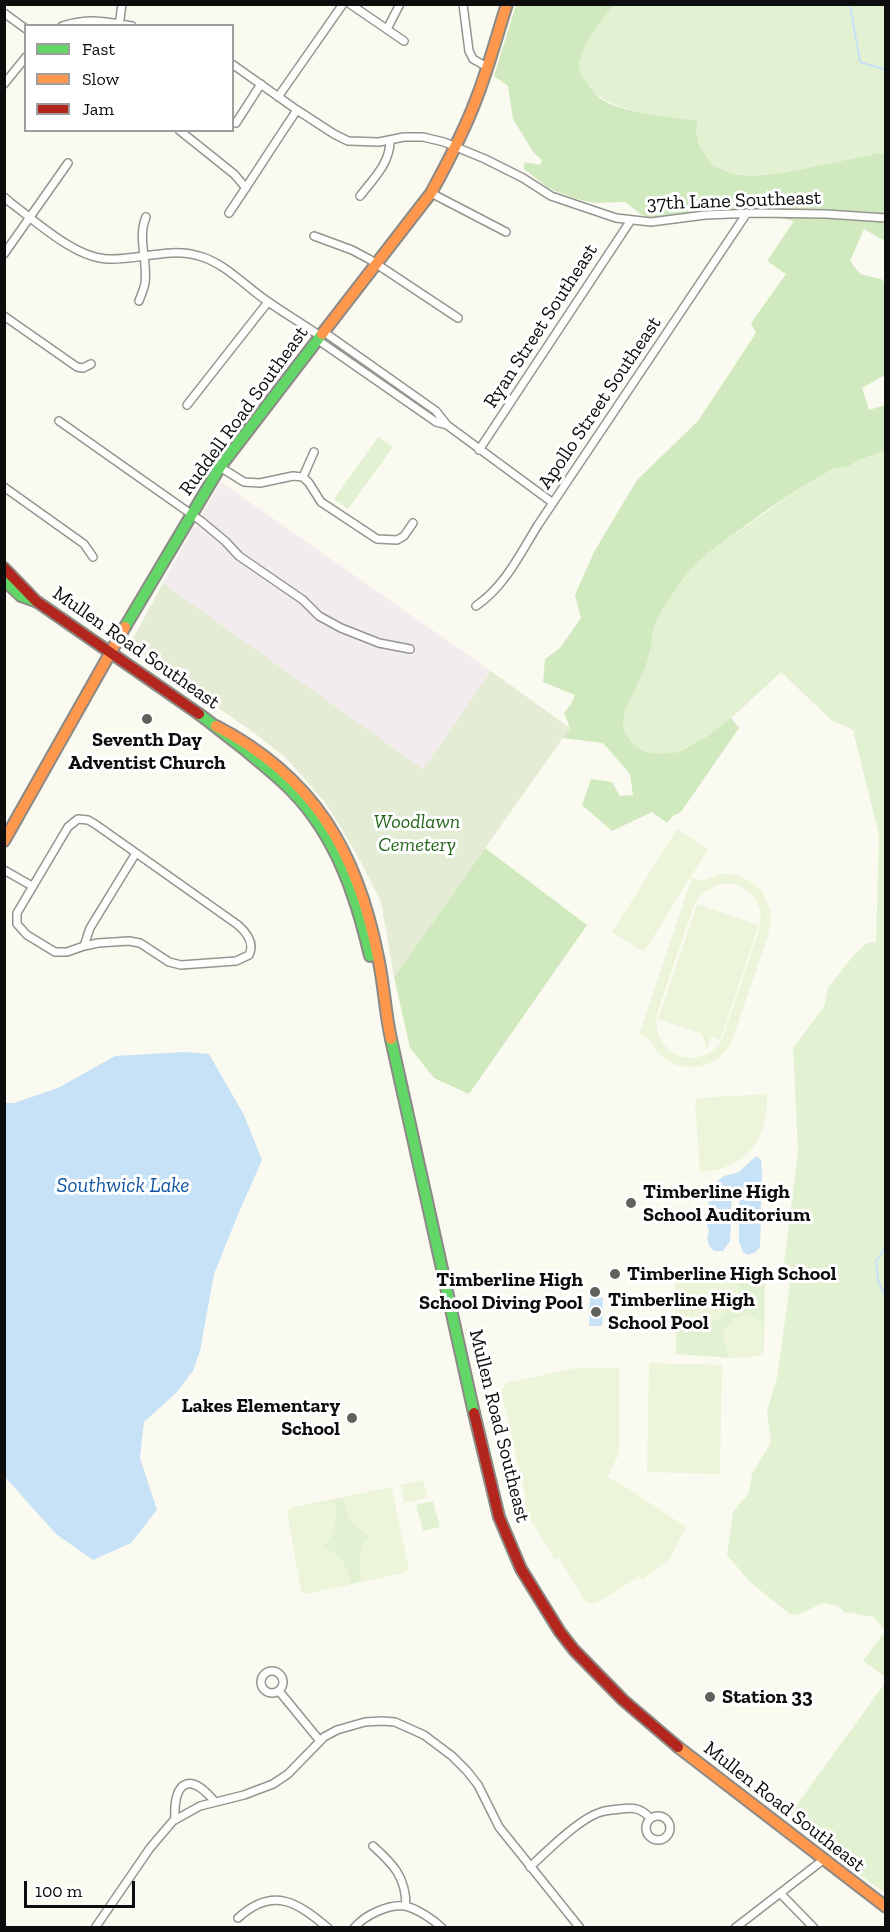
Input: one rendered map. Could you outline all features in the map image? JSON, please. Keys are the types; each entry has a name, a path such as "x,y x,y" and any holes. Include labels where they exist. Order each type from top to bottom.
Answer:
{"street":[{"path":"68,24 94,20 119,24 122,4"},
{"path":"278,97 343,4"},
{"path":"350,4 404,41"},
{"path":"387,29 400,4"},
{"path":"463,4 468,51 473,59 487,67"},
{"name":"Ruddell Road Southeast","path":"4,841 220,467 431,193 471,113 507,4"},
{"path":"4,13 24,28"},
{"path":"4,84 24,59"},
{"name":"37th Lane Southeast","path":"234,65 297,110 348,141 390,141 404,137 423,137 456,147 533,183 551,196 616,218 651,222 705,215 747,213 826,213 885,218"},
{"path":"236,123 261,84"},
{"path":"229,213 297,110"},
{"path":"182,132 234,174 246,188"},
{"path":"360,196 387,161 390,141"},
{"path":"4,254 68,163"},
{"path":"431,193 506,232"},
{"path":"4,197 69,245 106,260 176,252 201,256 218,263 268,302 436,411 447,425 553,504"},
{"name":"Apollo Street Southeast","path":"476,606 490,596 509,572 747,213"},
{"path":"139,301 145,282 141,237 146,217"},
{"name":"Ryan Street Southeast","path":"479,450 631,220"},
{"path":"314,236 352,250 377,264 458,318"},
{"path":"187,405 268,302"},
{"path":"4,316 77,367 83,368 91,364"},
{"path":"59,421 191,514 240,556 303,600 319,616 341,628 379,643 410,649"},
{"path":"303,477 314,452"},
{"path":"220,467 244,482 260,483 293,476 303,477 321,502 377,539 397,540 404,536 413,523"},
{"path":"4,487 84,544 93,557"},
{"name":"Mullen Road Southeast","path":"4,568 36,601 216,726 259,760 293,792 325,835 342,866 357,905 379,997 386,1011 484,1460 499,1517 521,1569 566,1639 615,1693 688,1755 885,1907"},
{"name":"Mullen Road Southeast","path":"4,580 21,596 36,601"},
{"path":"78,819 88,820 244,930 252,947 249,954 236,961 181,966 169,962 135,941 84,946 67,952 55,952 17,924 17,913 32,886 68,827 78,819"},
{"path":"84,946 90,928 136,853"},
{"path":"4,870 32,886"},
{"path":"279,1692 320,1741"},
{"path":"95,1928 150,1848 175,1820 200,1806 244,1795 273,1784 288,1774 324,1737 337,1730 365,1722 395,1722 424,1735 452,1756 467,1771 478,1785 499,1827 580,1928"},
{"path":"175,1820 174,1804 180,1787 185,1784 198,1785 215,1802"},
{"path":"530,1867 566,1835 601,1812 630,1808 645,1812 650,1818"},
{"path":"373,1846 398,1872 404,1886 406,1906"},
{"path":"735,1928 823,1860"},
{"path":"780,1893 814,1928"},
{"path":"238,1918 255,1905 284,1901 298,1904 328,1928"},
{"path":"354,1928 369,1915 406,1906 428,1917 442,1928"}],"shaded area":[{"path":"221,482 491,671 423,769 163,583 193,528 198,526"}],"green space":[{"path":"516,5 613,5 594,31 582,53 579,68 587,84 601,99 616,106 698,121 696,130 699,145 714,166 733,174 752,176 782,173 879,153 885,154 885,241 864,229 850,261 860,274 881,279 885,283 885,375 862,388 869,410 885,405 885,451 858,460 849,466 833,469 764,512 708,553 688,572 663,608 654,627 646,666 625,710 624,732 635,746 646,752 658,754 679,752 709,735 731,718 739,728 681,812 674,815 667,823 652,812 612,831 582,805 591,779 612,782 620,796 633,795 630,774 603,743 563,738 570,728 564,713 575,695 543,682 545,659 560,648 581,618 575,595 594,552 637,480 698,421 756,333 751,323 786,274 767,261 794,221 756,213 651,222 625,202 594,203 548,188 524,169 524,162 540,165 542,160 533,152 513,119 508,86 494,76"},
{"path":"613,5 885,5 885,154 878,153 782,173 752,176 733,174 714,166 699,145 696,130 698,121 623,108 597,95 583,79 579,67 582,53 594,31"},
{"path":"378,437 393,447 348,509 334,499"},
{"path":"885,451 885,1631 874,1617 844,1612 838,1606 823,1603 797,1615 790,1614 751,1583 727,1555 733,1512 749,1493 752,1474 771,1442 767,1411 777,1377 790,1284 784,1264 798,1151 793,1048 824,1007 828,988 853,956 867,943 876,942 879,836 853,730 831,720 781,672 726,723 679,752 658,754 646,752 635,746 624,732 623,724 625,710 646,665 654,627 663,608 688,572 708,553 803,486 833,469 849,466 858,460"},
{"name":"Woodlawn Cemetery","path":"163,583 423,769 491,671 570,728 394,977 381,902 355,851 325,802 287,759 257,735 132,647 131,642"},
{"path":"677,829 708,849 644,952 612,932"},
{"path":"485,848 587,925 469,1094 434,1078 410,1048 394,977"},
{"path":"719,874 734,874 753,883 763,893 771,912 769,933 731,1044 712,1062 688,1067 676,1065 666,1059 656,1050 649,1038 639,1035 692,877 703,881","holes":["718,884 737,885 756,900 761,917 760,927 721,1042 711,1052 700,1057 688,1058 677,1055 661,1040 657,1028 657,1014 694,905 701,894"]},
{"path":"697,904 759,925 720,1040 711,1037 707,1049 702,1034 658,1019"},
{"path":"767,1094 764,1125 752,1149 730,1165 700,1172 695,1102 698,1098"},
{"path":"679,1268 765,1269 764,1352 759,1356 731,1358 676,1354 675,1272"},
{"path":"679,1268 740,1268 738,1294 735,1302 724,1315 709,1322 692,1325 675,1324 675,1272"},
{"path":"745,1315 763,1323 764,1352 759,1356 731,1358 724,1344 724,1332 731,1322"},
{"path":"649,1363 722,1365 720,1474 647,1472"},
{"path":"576,1368 619,1368 619,1454 607,1477 686,1527 669,1560 642,1580 640,1576 595,1604 586,1602 559,1558 555,1560 519,1501 526,1499 501,1391 506,1383"},
{"path":"423,1480 427,1498 404,1503 400,1485"},
{"path":"389,1488 392,1490 408,1567 406,1572 304,1594 287,1511 290,1508"},
{"path":"389,1488 392,1490 409,1569 406,1572 361,1582 362,1551 371,1535 359,1529 351,1521 343,1497"},
{"path":"335,1500 335,1525 331,1537 323,1547 343,1562 351,1585 304,1594 301,1591 287,1511 290,1508"},
{"path":"433,1501 440,1527 423,1531 416,1505"},
{"path":"885,1631 885,1677 863,1661"},
{"path":"885,1683 885,1893 788,1817"}],"water":[{"name":"Southwick Lake","path":"184,1052 209,1054 244,1115 262,1160 214,1274 200,1351 193,1371 176,1393 144,1422 140,1458 157,1510 131,1543 93,1560 56,1534 5,1477 5,1103 14,1103 58,1088 115,1056"},
{"path":"755,1157 761,1160 762,1172 760,1247 756,1252 748,1255 743,1252 739,1242 739,1190 735,1188 732,1189 730,1241 723,1251 714,1251 709,1246 707,1238 710,1187 724,1176 739,1172"},
{"name":"Timberline High School Pool","path":"590,1297 603,1298 602,1326 589,1326"}],"waterway":[{"path":"850,4 860,62 886,70"},
{"path":"886,1247 876,1261 878,1280 886,1299"}],"traffic: fast":[{"path":"125,627 220,467 322,334"},
{"path":"4,580 21,596 35,601"},
{"path":"199,714 243,748 292,791 321,827 351,889 370,956"},
{"path":"391,1039 474,1413"}],"traffic: slow":[{"path":"322,334 431,193 456,146 472,109 507,4"},
{"path":"4,841 125,627"},
{"path":"216,726 250,746 280,769 305,794 326,821 343,851 358,883 369,919 380,967 391,1039"},
{"path":"678,1747 886,1907"}],"traffic: jam":[{"path":"4,568 36,601 199,714"},
{"path":"474,1413 499,1517 521,1569 560,1632 574,1650 623,1700 678,1747"}],"place":[{"name":"Seventh Day Adventist Church","path":"147,719"},
{"name":"Timberline High School Auditorium","path":"631,1203"},
{"name":"Timberline High School","path":"615,1274"},
{"name":"Timberline High School Diving Pool","path":"595,1292"},
{"name":"Timberline High School Pool","path":"596,1312"},
{"name":"Lakes Elementary School","path":"352,1418"},
{"name":"Station 33","path":"710,1697"}]}
